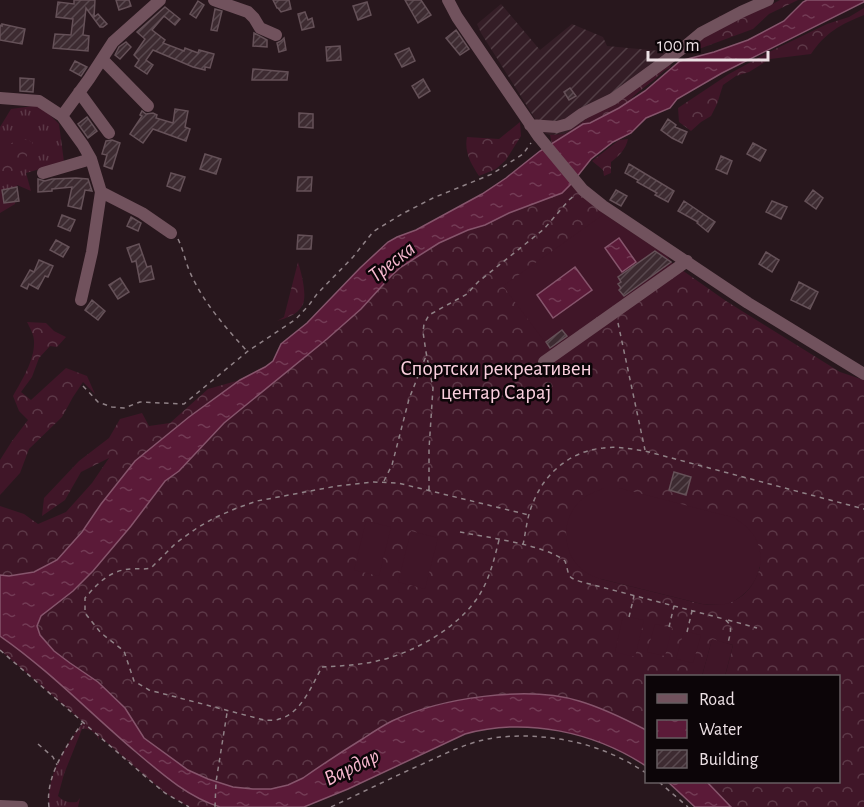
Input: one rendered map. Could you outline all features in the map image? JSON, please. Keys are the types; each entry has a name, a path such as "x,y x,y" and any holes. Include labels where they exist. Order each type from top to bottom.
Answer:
{"street":[{"path":"62,116 113,42 160,0"},
{"path":"214,0 248,12 260,28 276,35"},
{"path":"447,0 534,131 583,190 603,206 782,324 864,374"},
{"path":"534,131 568,124 582,114 613,99 701,33 768,0"},
{"path":"102,59 148,106"},
{"path":"79,92 110,133"},
{"path":"0,98 39,101 62,116 91,159 101,192 92,252 81,300"},
{"path":"43,173 91,159"},
{"path":"101,192 142,213 171,232"},
{"path":"544,362 687,261"},
{"path":"0,806 22,807"}],"path":[{"path":"83,386 98,402 112,407 124,408 140,402 184,404 248,351 296,319 373,232 402,213 492,174 528,149 534,131"},
{"path":"429,490 433,388 423,332 424,324 429,315 467,294 478,282 544,229 569,200 583,190"},
{"path":"171,232 180,243 189,271 211,308 248,351"},
{"path":"615,312 645,451"},
{"path":"384,482 392,465 409,399 427,355"},
{"path":"523,545 529,515 536,496 547,477 567,460 585,452 603,448 645,451 864,509"},
{"path":"500,540 489,574 477,599 457,620 434,637 398,655 378,661 322,667 303,701 293,712 280,719 264,720 149,690 134,681 124,651 101,633 85,613 85,598 99,582 115,571 151,568 176,543 197,528 214,518 257,501 318,489 384,482 399,483 529,515"},
{"path":"460,532 552,553 563,558 570,578 582,582 757,628"},
{"path":"629,617 634,595"},
{"path":"669,627 674,606"},
{"path":"687,632 693,610"},
{"path":"724,619 731,627 728,643"},
{"path":"0,650 147,778 189,807"},
{"path":"214,807 227,711"},
{"path":"49,807 49,790 57,765 83,722"},
{"path":"331,807 444,755 480,741 506,736 550,737 580,742 620,757 645,771"},
{"path":"38,744 53,757 57,765"},
{"path":"660,783 688,807"}],"shaded area":[{"path":"501,4 540,50 572,24 603,37 607,46 671,52 565,134 550,135 544,133 477,24"}],"green space":[{"path":"780,0 798,0 769,14 753,29 688,53 692,43 712,27 720,15 724,24 753,7 765,8"},
{"path":"864,8 864,15 834,30 811,54 770,59 723,85 711,116 691,131 679,122 678,108 729,74 767,53 827,24 849,17"},
{"path":"671,63 670,68 663,71 637,93 623,110 552,144 550,135 565,134"},
{"path":"40,105 59,124 64,162 26,173 31,191 17,185 15,204 0,213 0,127 11,109"},
{"path":"520,122 521,136 506,160 496,169 479,176 467,153 467,137 499,139"},
{"path":"19,138 33,142 31,149 20,164 0,180 2,155 8,146"},
{"path":"628,139 622,152 611,162 611,173 604,176 603,170 592,161 619,140"},
{"name":"Спортски рекреативен центар Сарај","path":"572,183 604,214 667,256 672,263 726,301 840,372 864,380 864,807 731,807 708,783 840,783 840,675 725,675 733,645 712,640 702,675 645,675 645,730 614,714 577,700 537,694 509,694 469,699 443,703 390,722 303,778 288,785 271,789 253,789 233,787 188,770 143,738 125,708 54,651 40,635 37,626 41,616 73,591 131,526 165,481 179,471 224,423 327,339 401,267 439,243 543,200","holes":["760,567 746,593 732,602 713,605 601,579"]},
{"path":"604,214 667,256 672,263 551,350 503,286"},
{"path":"298,262 304,302 294,314 277,321 284,317"},
{"path":"27,322 46,323 54,331 66,337 57,347 50,346 39,358 32,377 21,392 31,400 66,368 87,376 95,394 83,382 62,417 29,449 20,473 0,495 0,460 28,420 19,411 13,396 27,370 34,348 34,339"},
{"path":"240,380 179,426 136,463 116,484 60,558 37,570 15,575 0,575 0,506 24,514 38,524 66,512 92,483 109,458 81,472 65,500 42,516 44,498 79,461 109,438 120,419 142,413 149,426 170,423 208,389"},
{"path":"604,488 619,488 735,518 751,532 759,546 760,564 754,582 742,596 734,601 710,605 601,579 589,574 573,559 566,540 566,530 568,520 579,502"},
{"path":"366,521 391,527 379,576 354,570"},
{"path":"411,531 438,538 425,589 398,582"},
{"path":"623,616 644,620 635,657 615,652"},
{"path":"655,624 672,628 665,656 647,652"},
{"path":"684,631 701,635 693,663 676,659"},
{"path":"0,636 44,670 147,762 215,807 189,807 165,793 0,650"},
{"path":"712,639 733,645 725,675 702,675"},
{"path":"83,722 99,736 99,740 88,729 82,729 58,796 69,802 77,802 80,798 78,807 49,807 51,784 58,762"}],"water":[{"path":"807,0 864,0 722,73 677,99 670,108 646,118 631,133 613,142 591,159 562,193 439,243 401,267 361,309 224,423 179,471 165,481 93,571 73,591 41,616 37,626 40,635 54,651 98,682 125,708 144,738 188,770 233,787 271,789 288,785 303,778 392,721 459,700 510,694 558,696 579,701 605,710 645,730 645,765 626,754 582,736 535,728 488,729 465,734 304,807 220,807 186,791 166,776 119,738 53,678 0,636 0,575 34,572 57,560 82,532 135,461 189,417 240,380 273,361 281,344 307,323 388,242 416,230 482,194 540,151 583,124 590,123 619,108 645,91 680,61 748,40 784,21"},
{"path":"619,238 636,262 622,272 605,248"},
{"path":"575,267 592,290 553,318 537,295"},
{"path":"669,783 708,783 731,807 695,807"}],"building":[{"path":"74,0 95,0 94,17 98,14 107,24 100,27 86,8 83,35 89,36 88,51 53,48 55,34 71,35 73,19 56,17 58,2 74,4"},
{"path":"116,0 129,0 131,6 119,10"},
{"path":"273,0 289,0 291,9 281,12"},
{"path":"405,0 421,0 431,15 418,23"},
{"path":"198,1 204,5 196,18 190,14"},
{"path":"367,2 371,15 358,20 353,6"},
{"path":"165,7 180,19 175,25 164,16 152,30 165,40 163,43 184,51 185,48 198,53 199,50 214,54 210,68 205,67 205,70 193,67 153,50 146,60 153,65 147,74 135,66 139,60 134,55 145,39 137,32"},
{"path":"215,9 222,11 217,31 211,30"},
{"path":"305,12 308,20 312,18 314,27 302,30 298,14"},
{"path":"0,25 25,29 22,44 0,40"},
{"path":"456,30 469,49 460,55 446,38"},
{"path":"254,33 267,40 267,47 253,46"},
{"path":"284,38 286,50 279,52 277,43"},
{"path":"126,42 131,47 120,59 115,55 119,47"},
{"path":"340,46 341,60 327,61 326,47"},
{"path":"409,48 415,61 402,67 395,54"},
{"path":"75,61 87,67 81,76 70,70"},
{"path":"253,69 288,72 287,80 252,80"},
{"path":"20,78 34,79 33,92 20,91"},
{"path":"423,79 430,91 419,98 412,86"},
{"path":"570,88 576,96 569,100 564,92"},
{"path":"175,109 188,111 185,127 190,129 186,141 153,129 143,143 130,134 142,116 140,115 142,111 146,114 153,113 157,115 156,118 173,123"},
{"path":"299,113 313,114 313,128 299,127"},
{"path":"87,117 97,131 88,138 78,124"},
{"path":"668,119 676,125 675,127 687,132 682,143 661,130"},
{"path":"112,140 120,143 112,169 104,166 107,155 102,154 106,141"},
{"path":"753,143 766,150 760,161 747,154"},
{"path":"205,154 221,159 216,174 200,169"},
{"path":"721,156 732,161 727,174 716,169"},
{"path":"629,164 674,191 668,202 625,173"},
{"path":"171,173 185,177 180,191 167,186"},
{"path":"298,177 312,177 311,191 297,191"},
{"path":"38,179 45,181 88,179 92,191 85,190 81,209 68,206 72,187 38,192"},
{"path":"17,187 19,201 4,203 2,190"},
{"path":"616,190 627,196 621,206 610,200"},
{"path":"813,190 823,198 816,209 805,201"},
{"path":"684,201 715,222 708,232 698,222 678,211"},
{"path":"772,201 787,207 781,219 766,212"},
{"path":"62,215 75,220 70,231 58,226"},
{"path":"131,217 141,223 138,231 127,226"},
{"path":"298,235 312,236 311,249 297,249"},
{"path":"56,240 69,247 63,257 50,250"},
{"path":"139,244 147,267 151,266 154,279 140,282 136,261 132,262 127,248"},
{"path":"655,251 671,262 624,296 619,290 621,288 618,284 621,282 618,277"},
{"path":"766,252 779,260 772,272 759,264"},
{"path":"39,260 53,266 48,277 45,276 38,289 29,284 27,289 21,286 30,270 34,272"},
{"path":"120,278 129,292 118,299 109,285"},
{"path":"799,282 818,292 810,309 791,300"},
{"path":"92,300 105,311 98,320 85,310"},
{"path":"562,330 567,336 550,348 546,342"},
{"path":"674,472 691,477 686,495 669,490"}],"water label":[{"name":"Треска","path":"391,261"},
{"name":"Вардар","path":"351,766"}]}
